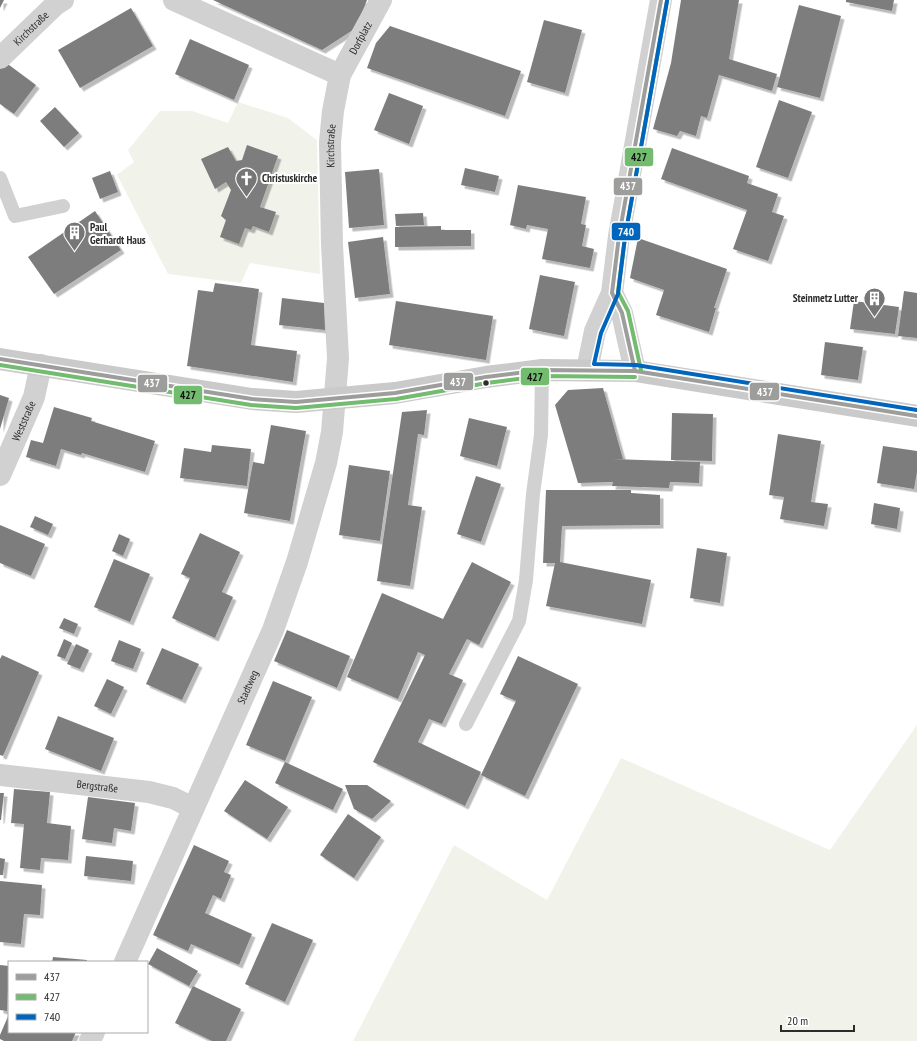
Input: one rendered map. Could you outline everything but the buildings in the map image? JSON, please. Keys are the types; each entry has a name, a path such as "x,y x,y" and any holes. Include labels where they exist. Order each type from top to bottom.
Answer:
{"street":[{"name":"Kirchstraße","path":"0,58 55,5 63,0"},
{"path":"174,0 340,75"},
{"name":"Dorfplatz","path":"340,75 381,0"},
{"path":"587,370 596,331 612,293 619,236 661,0"},
{"name":"Kirchstraße","path":"335,399 338,358 332,245 330,142 333,110 340,75"},
{"path":"612,293 622,313 635,371"},
{"path":"0,359 252,399 296,402 395,393 486,377 542,370 635,371 917,416"},
{"name":"Weststraße","path":"0,474 34,397 41,365"},
{"name":"Stadtweg","path":"125,961 270,637 286,596 326,463 332,432 335,399"},
{"name":"Bergstraße","path":"0,775 149,792 173,798 193,808"}],"lane":[{"path":"0,178 15,216 63,206"},
{"path":"466,724 519,621 526,580 533,494 541,435 542,370"}],"shaded area":[{"path":"238,102 288,118 317,140 320,274 250,263 241,283 168,274 117,175 134,162 128,150 160,111 192,111 228,123"},
{"path":"917,725 917,1041 353,1041 454,845 547,900 621,758 830,850"}],"transit line":[{"name":"437","path":"635,371 622,313 612,293 619,236 661,0"},
{"name":"427","path":"641,370 628,311 618,292 625,237 667,1"},
{"name":"740","path":"667,1 625,237 618,294 601,333 594,364 636,365 917,410"},
{"name":"437","path":"0,359 252,399 296,402 395,393 486,377 542,370 635,371 917,416"},
{"name":"427","path":"0,365 251,405 296,408 396,399 487,383 542,376 635,377"}],"place":[{"name":"Christuskirche","path":"246,198"},
{"name":"Paul Gerhardt Haus","path":"74,252"},
{"name":"Steinmetz Lutter","path":"874,318"}]}
